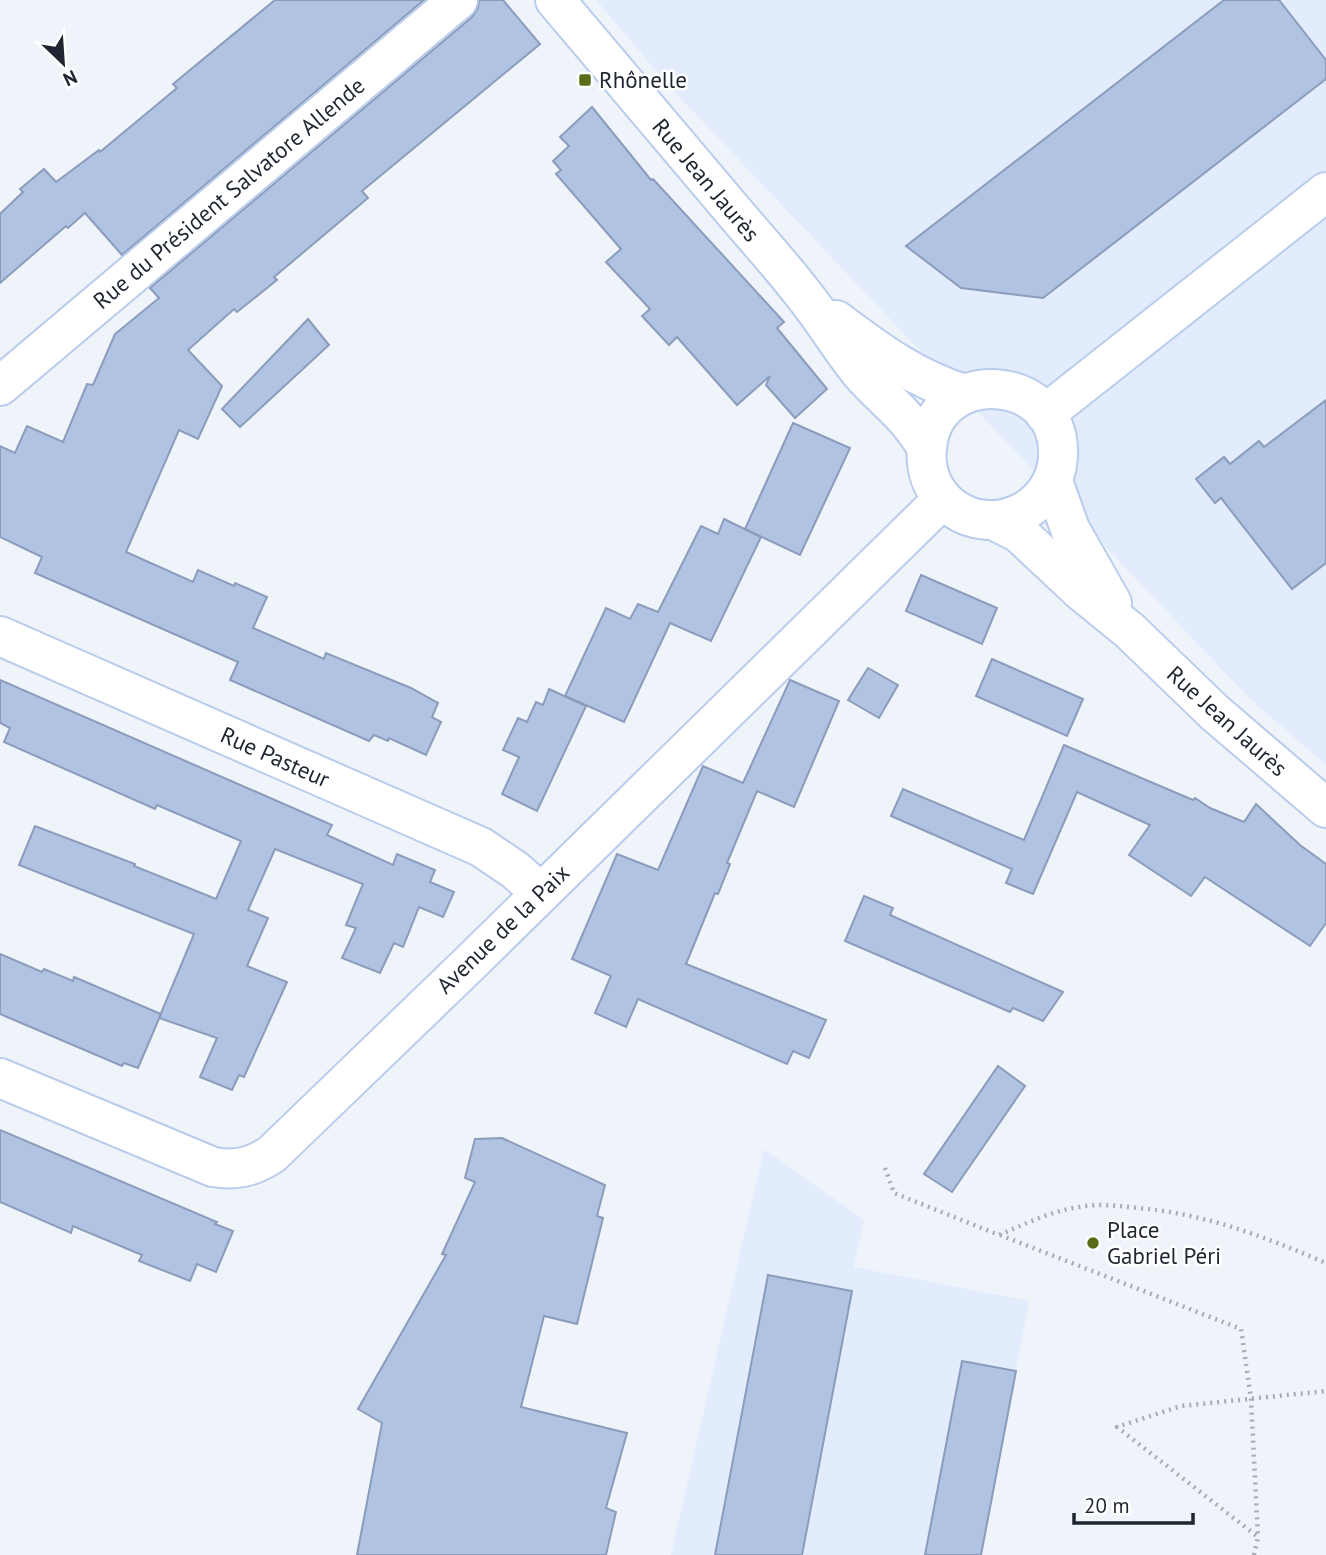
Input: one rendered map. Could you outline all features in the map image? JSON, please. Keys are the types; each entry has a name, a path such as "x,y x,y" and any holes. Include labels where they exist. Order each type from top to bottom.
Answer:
{"street":[{"name":"Rue du Président Salvatore Allende","path":"0,386 458,0"},
{"name":"Rue Jean Jaurès","path":"555,0 804,295 860,371 911,425 926,449 929,476 943,499 967,516 995,520 1019,533 1073,584 1130,631 1194,695 1326,808"},
{"path":"1045,414 1326,192"},
{"name":"Rue Jean Jaurès","path":"804,295 904,367 932,383 965,394 985,389 1005,389 1025,396 1045,414 1053,426 1058,447 1053,481 1061,508 1082,551 1130,631"},
{"path":"926,449 938,416 952,401 965,394"},
{"path":"995,520 1010,518 1029,509 1045,494 1053,481"},
{"name":"Avenue de la Paix","path":"0,1078 213,1167 227,1170 259,1163 272,1154 541,893 943,499"},
{"name":"Rue Pasteur","path":"0,636 481,847 515,870 541,893"}],"path":[{"path":"885,1168 894,1193 1241,1329 1251,1399 1258,1537 1254,1555"},
{"path":"999,1235 1056,1211 1105,1205 1163,1210 1227,1224 1326,1263"},
{"path":"1258,1537 1117,1427 1181,1406 1326,1391"}],"shaded area":[{"path":"596,0 1326,0 1326,765 1249,698 670,87"},
{"path":"764,1149 864,1220 854,1267 1029,1301 981,1555 671,1555"}],"building":[{"path":"275,0 424,0 122,255 85,213 0,283 0,214 23,192 20,189 44,169 56,182 99,150 100,152 177,88 173,84"},
{"path":"479,0 503,0 540,44 362,191 368,198 274,277 277,280 237,312 234,309 188,350 222,386 198,439 179,430 126,552 193,582 198,570 267,597 253,628 324,659 326,653 411,688 438,703 432,717 441,722 426,755 389,738 388,741 374,735 369,741 230,680 238,662 35,573 42,557 0,537 0,446 15,453 27,426 63,442 87,384 93,385 115,334 159,298 150,288 472,17 478,8"},
{"path":"1224,0 1279,0 1326,60 1326,79 1043,298 961,288 906,246"},
{"path":"592,107 651,180 653,179 784,322 777,328 827,389 795,418 766,385 770,376 737,405 677,337 669,345 642,316 650,309 606,262 621,249 556,174 561,170 553,161 569,146 560,137"},
{"path":"308,319 329,345 240,427 222,409"},
{"path":"1326,400 1326,563 1292,589 1221,498 1215,503 1196,479 1224,457 1230,464 1259,441 1264,447"},
{"path":"793,423 850,448 800,555 745,529"},
{"path":"724,519 761,537 711,641 670,623 624,722 565,696 606,608 630,619 638,604 658,612 701,526 718,534"},
{"path":"921,575 997,608 982,644 906,611"},
{"path":"992,659 1083,699 1067,736 976,696"},
{"path":"868,668 898,685 879,718 848,700"},
{"path":"0,680 332,825 327,835 393,865 397,854 435,870 430,882 454,892 443,917 419,907 403,947 394,943 380,973 342,958 356,928 346,925 363,884 275,849 248,910 268,918 247,966 287,982 244,1077 239,1075 232,1090 200,1077 217,1038 159,1018 194,934 19,865 35,826 135,864 134,866 216,899 241,841 157,805 155,809 4,742 10,728 0,723"},
{"path":"790,680 839,701 794,807 757,791 727,863 730,864 718,894 715,893 686,964 826,1020 809,1058 793,1051 787,1064 638,999 626,1027 595,1013 611,976 572,959 617,854 658,870 703,766 743,783"},
{"path":"549,689 586,706 537,811 502,794 519,757 503,750 518,718 527,722 536,702 543,705"},
{"path":"1064,745 1193,800 1195,798 1210,808 1244,822 1256,804 1300,845 1326,864 1326,923 1310,946 1205,877 1191,896 1129,855 1150,825 1077,792 1033,894 1006,883 1012,869 891,816 903,789 1024,840"},
{"path":"864,896 893,908 890,915 1063,992 1043,1021 1013,1008 1010,1012 845,941"},
{"path":"0,954 42,972 44,969 73,981 74,977 161,1014 138,1068 124,1063 122,1066 0,1014"},
{"path":"998,1066 1025,1086 952,1192 924,1174"},
{"path":"0,1130 233,1231 216,1272 197,1264 190,1281 139,1261 142,1255 73,1226 71,1233 0,1202"},
{"path":"502,1138 605,1185 597,1216 603,1218 577,1324 544,1316 521,1407 627,1433 606,1508 616,1512 606,1555 357,1555 382,1423 358,1409 446,1255 442,1254 475,1182 465,1178 475,1139"},
{"path":"768,1275 852,1291 802,1555 715,1555"},
{"path":"962,1361 1016,1371 981,1555 925,1555"}],"place":[{"name":"Rhônelle","path":"585,80"},
{"name":"Place Gabriel Péri","path":"1093,1243"}]}
